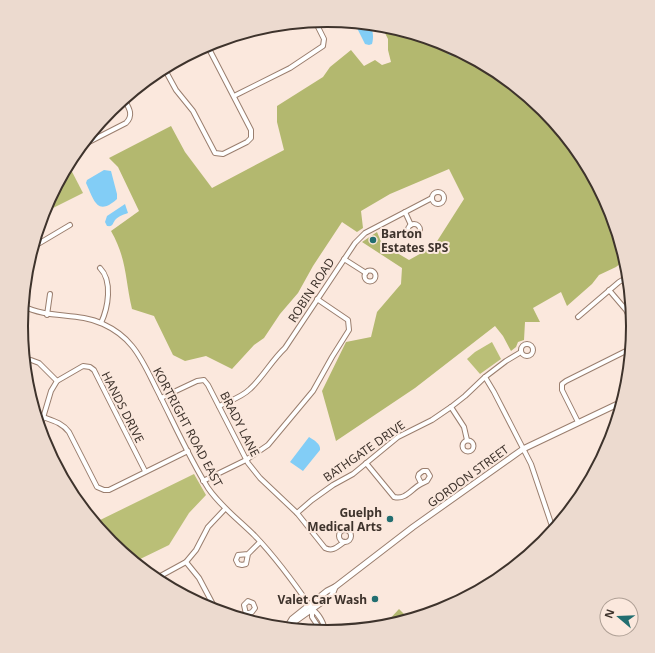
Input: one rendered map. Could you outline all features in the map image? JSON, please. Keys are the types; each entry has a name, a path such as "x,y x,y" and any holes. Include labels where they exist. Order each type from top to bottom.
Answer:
{"main road":[{"name":"GORDON STREET","path":"290,623 294,622 310,607 332,595 335,587 413,527 523,449 617,404"}],"street":[{"path":"234,96 290,68 323,46 324,39 318,27"},
{"path":"167,73 176,90 193,111 214,151 219,154 223,154 248,142 252,136 251,130 210,51"},
{"path":"94,140 130,120 130,111 127,104"},
{"name":"ROBIN ROAD","path":"219,406 240,396 250,389 285,348 355,243 365,233 432,198"},
{"path":"405,212 412,225"},
{"path":"40,243 70,226"},
{"path":"344,259 366,274"},
{"path":"100,268 106,274 108,304 101,323"},
{"path":"578,317 623,280"},
{"path":"609,290 626,310"},
{"path":"47,314 50,294"},
{"path":"203,481 246,460 268,445 313,391 349,330 348,320 317,300"},
{"name":"KORTRIGHT ROAD EAST","path":"29,309 37,312 86,319 101,323 119,333 132,346 141,359 212,496 275,558 310,607 317,613 324,626"},
{"path":"578,422 562,390 562,384 625,351"},
{"name":"BATHGATE DRIVE","path":"297,513 333,485 353,474 398,437 432,420 452,407 485,377 521,352"},
{"path":"31,360 39,363 57,380 51,391 43,417 58,422 70,432 97,487 100,489 109,490 188,451"},
{"name":"HANDS DRIVE","path":"57,380 84,366 92,368 145,471"},
{"path":"485,377 531,464 552,525"},
{"name":"BRADY LANE","path":"161,398 197,381 204,380 208,385 246,460 260,478 297,513 325,548 334,550 344,542"},
{"path":"452,407 464,427 467,440"},
{"path":"366,463 394,497 404,497 421,483"},
{"path":"161,576 186,562 196,550 206,531 225,509"},
{"path":"248,554 260,542"},
{"path":"186,562 199,578 212,603"},
{"path":"310,607 312,617 318,625"}],"green space":[{"path":"385,33 424,43 460,58 494,77 525,101 553,129 577,160 587,177 611,230 620,264 599,275 592,284 567,306 561,292 533,308 540,322 525,322 524,340 518,342 516,347 511,351 503,336 495,326 415,388 336,441 322,391 346,342 371,337 377,312 401,284 402,268 362,242 377,232 382,244 409,260 434,246 464,199 449,169 390,194 361,211 363,228 357,232 342,222 313,266 298,293 280,314 264,338 254,345 232,369 206,356 185,361 173,355 154,316 132,309 123,260 111,231 139,211 118,167 109,158 171,126 185,152 212,188 284,150 277,122 277,106 323,77 330,67 351,50 364,66 375,60 382,65 391,62 388,50 388,39"},
{"path":"72,171 83,193 53,208"},
{"path":"492,342 501,359 480,374 467,359 475,352"},
{"path":"194,474 206,495 189,513 169,545 139,559 99,520"},
{"path":"399,609 406,616 405,616 390,619"}],"water":[{"path":"358,29 372,31 372,44 365,44"},
{"path":"104,170 111,171 117,199 110,204 101,206 94,200 86,183 87,180"},
{"path":"125,204 128,213 117,218 112,225 107,226 105,222 107,216"},
{"path":"309,437 318,444 320,450 303,471 290,462"}],"waterway":[{"path":"447,52 450,55"}],"place":[{"name":"Barton Estates SPS","path":"373,240"},
{"name":"Guelph Medical Arts","path":"390,519"},
{"name":"Valet Car Wash","path":"375,599"}]}
